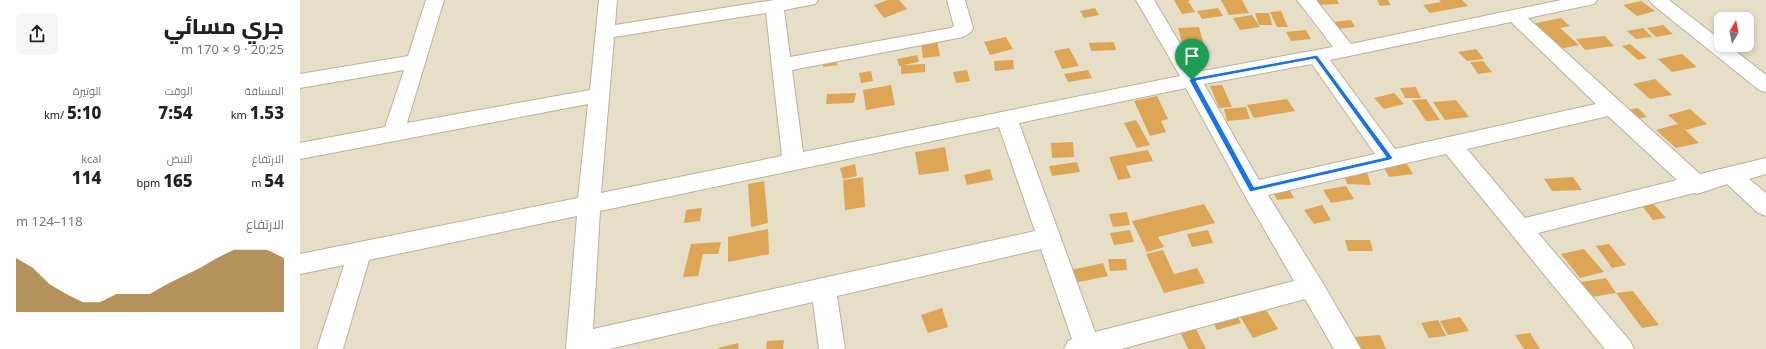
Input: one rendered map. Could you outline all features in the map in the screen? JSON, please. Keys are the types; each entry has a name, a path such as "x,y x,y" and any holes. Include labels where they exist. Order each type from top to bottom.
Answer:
{"street":[{"path":"394,132 435,0"},
{"path":"608,0 590,203 580,346 1049,238"},
{"path":"604,32 809,0"},
{"path":"782,64 956,33 964,28 956,0"},
{"path":"1145,0 1192,80 1253,190 1348,349"},
{"path":"1306,0 1346,51"},
{"path":"300,264 590,203 1192,80 1317,57 1588,0"},
{"path":"1658,0 1766,85"},
{"path":"774,6 794,162"},
{"path":"1515,16 1612,108 1697,185"},
{"path":"1317,57 1390,158"},
{"path":"300,81 415,61"},
{"path":"300,151 394,132 599,95"},
{"path":"1253,190 1612,108"},
{"path":"1007,119 1049,238 1082,347 1312,288"},
{"path":"1451,145 1621,349"},
{"path":"1521,228 1697,185 1766,166"},
{"path":"1731,175 1766,207"},
{"path":"330,349 360,252"},
{"path":"824,290 832,349"}],"building":[{"path":"888,0 899,0 907,9 884,18 874,5"},
{"path":"1174,0 1191,0 1188,1 1195,12 1182,14"},
{"path":"1221,0 1242,0 1249,13 1229,15"},
{"path":"1315,0 1337,0 1339,4 1317,5"},
{"path":"1377,0 1388,0 1391,5 1380,6"},
{"path":"1439,0 1462,0 1468,6 1430,13 1423,5 1441,2"},
{"path":"1641,1 1655,11 1637,16 1623,5"},
{"path":"1095,8 1099,15 1084,18 1080,11"},
{"path":"1218,8 1223,16 1202,19 1197,11"},
{"path":"1281,11 1288,27 1277,27 1270,12"},
{"path":"1255,13 1269,13 1272,25 1259,25"},
{"path":"1252,15 1260,27 1240,30 1233,18"},
{"path":"1561,18 1570,26 1560,28 1579,45 1559,49 1531,24"},
{"path":"1351,20 1355,27 1337,29 1332,22"},
{"path":"1663,25 1673,34 1656,37 1647,28"},
{"path":"1199,27 1207,56 1186,57 1178,28"},
{"path":"1643,28 1652,37 1636,39 1627,31"},
{"path":"1306,30 1311,39 1291,41 1286,32"},
{"path":"1605,36 1614,46 1585,50 1576,39"},
{"path":"1006,37 1013,49 990,55 984,42"},
{"path":"937,41 940,56 923,58 921,43"},
{"path":"1114,42 1116,50 1091,51 1089,43"},
{"path":"1630,44 1647,58 1638,60 1622,46"},
{"path":"1069,48 1079,66 1062,69 1054,51"},
{"path":"1476,49 1484,59 1467,61 1458,52"},
{"path":"1682,54 1697,67 1672,72 1658,59"},
{"path":"917,55 919,62 903,65 925,64 925,72 901,74 901,66 899,66 897,59"},
{"path":"837,56 837,65 823,67 823,57"},
{"path":"1013,60 1014,69 995,71 994,61"},
{"path":"1483,61 1492,72 1478,74 1470,62"},
{"path":"967,70 970,81 956,83 953,72"},
{"path":"1088,70 1092,78 1068,82 1064,74"},
{"path":"871,71 873,81 861,83 859,73"},
{"path":"1655,79 1672,95 1650,99 1633,84"},
{"path":"891,85 895,105 866,110 863,90"},
{"path":"1222,85 1232,107 1219,108 1210,86"},
{"path":"1416,87 1421,98 1405,98 1400,88"},
{"path":"856,93 854,103 826,104 827,94"},
{"path":"1394,93 1404,104 1384,109 1374,98"},
{"path":"1157,96 1168,119 1161,121 1166,132 1150,136 1134,101"},
{"path":"1287,99 1295,111 1254,118 1247,105"},
{"path":"1426,99 1440,120 1426,121 1412,100"},
{"path":"1456,100 1469,117 1445,120 1433,102"},
{"path":"1246,107 1250,119 1227,121 1224,109"},
{"path":"1638,108 1647,117 1630,120 1621,111"},
{"path":"1690,109 1707,124 1686,130 1680,125 1699,143 1676,148 1656,130 1678,124 1668,115"},
{"path":"1136,120 1150,145 1137,148 1124,123"},
{"path":"1073,142 1074,157 1052,158 1051,143"},
{"path":"945,147 949,171 919,175 915,152"},
{"path":"1148,150 1153,161 1126,166 1131,178 1118,180 1109,157"},
{"path":"1405,161 1413,174 1389,177 1382,164"},
{"path":"1077,162 1080,172 1052,176 1049,166"},
{"path":"855,164 857,176 843,179 840,168"},
{"path":"990,169 993,180 967,185 964,175"},
{"path":"1343,171 1367,172 1371,185 1347,184"},
{"path":"863,177 865,207 845,210 843,180"},
{"path":"1573,177 1582,190 1552,191 1544,179"},
{"path":"764,181 768,223 751,227 748,184"},
{"path":"1287,185 1294,198 1277,200 1271,188"},
{"path":"1346,186 1354,199 1331,203 1323,190"},
{"path":"1652,202 1666,218 1653,220 1640,203"},
{"path":"1204,204 1215,223 1158,237 1164,247 1147,252 1132,221"},
{"path":"1322,205 1331,220 1314,224 1304,210"},
{"path":"702,208 700,221 684,223 686,210"},
{"path":"1127,212 1130,225 1113,227 1109,214"},
{"path":"768,229 769,254 728,262 728,237"},
{"path":"1130,230 1134,242 1114,245 1110,233"},
{"path":"1208,230 1213,243 1192,247 1187,234"},
{"path":"1345,240 1370,240 1373,251 1348,251"},
{"path":"721,242 718,254 703,254 698,276 683,277 691,244"},
{"path":"1609,244 1626,265 1612,268 1596,246"},
{"path":"1584,249 1604,272 1580,278 1561,254"},
{"path":"1163,250 1174,274 1197,268 1205,283 1164,293 1146,254"},
{"path":"1108,259 1126,259 1127,270 1110,271"},
{"path":"1103,263 1108,276 1075,283 1071,270"},
{"path":"1606,278 1616,293 1586,298 1575,283"},
{"path":"1633,291 1659,325 1642,328 1616,293"},
{"path":"1257,295 1278,329 1253,338 1232,303"},
{"path":"942,308 948,327 928,333 921,315"},
{"path":"1233,308 1241,323 1217,330 1209,315"},
{"path":"1460,317 1469,331 1448,335 1440,321"},
{"path":"1438,320 1446,336 1429,338 1421,323"},
{"path":"1192,321 1206,349 1188,349 1177,325"},
{"path":"1530,333 1540,349 1524,349 1515,335"},
{"path":"1380,335 1386,349 1359,349 1354,337"},
{"path":"784,340 783,349 766,349 767,341"},
{"path":"738,343 739,349 718,349 718,348"}],"route":[{"path":"1317,57 1390,158 1253,190 1192,80 1317,57"}]}
